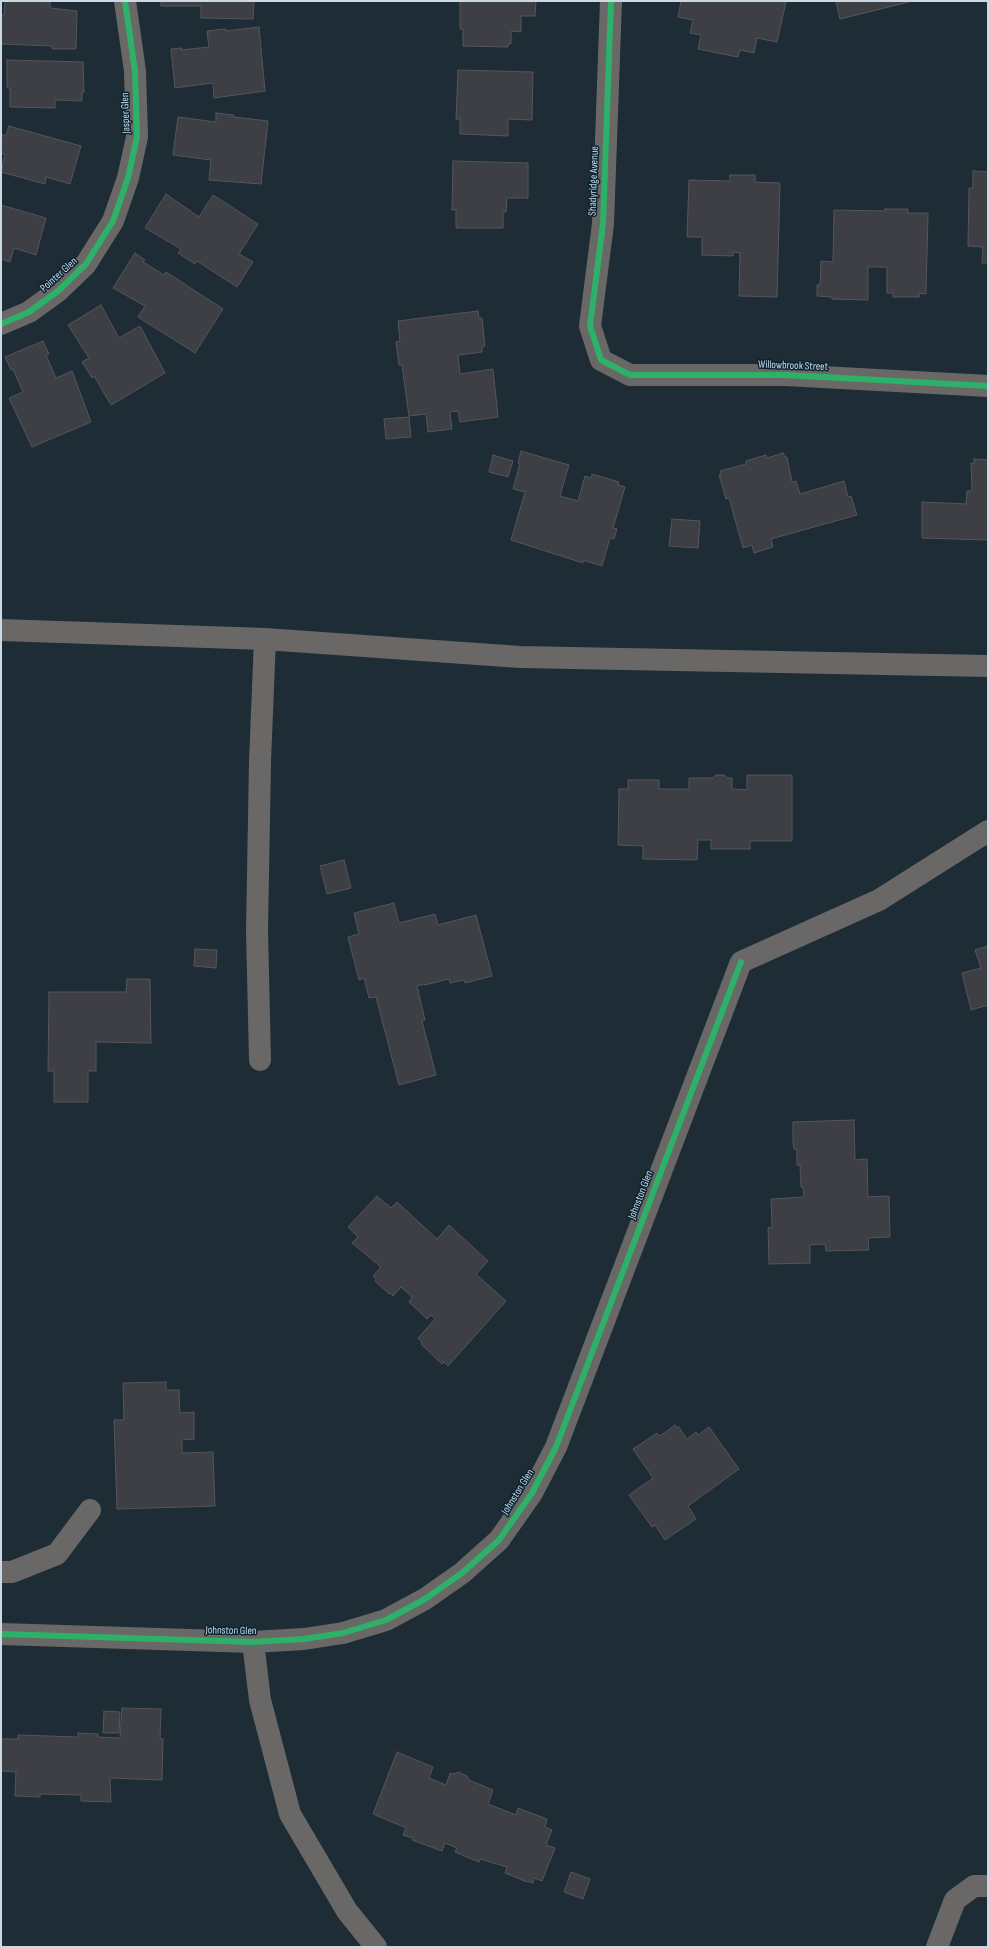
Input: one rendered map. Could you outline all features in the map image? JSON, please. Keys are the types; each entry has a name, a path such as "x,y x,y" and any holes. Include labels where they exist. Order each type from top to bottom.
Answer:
{"street":[{"name":"Jasper Glen","path":"113,221 128,178 137,137 135,71 125,1"},
{"name":"Shadyridge Avenue","path":"601,360 590,326 603,224 611,1"},
{"name":"Pointer Glen","path":"1,324 28,312 58,291 86,264 113,221"},
{"name":"Willowbrook Street","path":"601,360 630,375 786,375 988,386"},
{"path":"1,630 265,639 520,657 988,666"},
{"path":"260,1060 257,931 260,761 265,639"},
{"name":"Johnston Glen","path":"1,1634 253,1642 328,1636 386,1620 425,1599 462,1573 499,1540 532,1493 556,1447 741,962 879,900 988,831"},
{"path":"1,1572 12,1572 57,1554 90,1510"},
{"path":"253,1642 260,1700 290,1814 347,1911 376,1947"},
{"path":"937,1947 955,1900 974,1886 988,1886"}],"building":[{"path":"5,1 50,2 50,8 77,11 76,49 52,49 52,46 1,44 1,15 4,15"},
{"path":"161,1 254,1 253,19 201,18 201,6 161,6"},
{"path":"460,1 536,1 535,16 521,16 521,32 511,31 511,44 508,44 508,47 463,46 463,29 460,29"},
{"path":"681,1 786,2 777,42 757,38 754,53 740,50 738,57 698,49 701,35 690,33 693,20 678,17"},
{"path":"836,1 909,1 909,2 840,19"},
{"path":"259,27 265,91 214,98 213,83 175,88 171,49 182,48 181,50 209,47 207,31 225,29 225,31"},
{"path":"7,60 83,62 84,92 82,92 82,101 55,100 55,108 10,107 10,88 7,88"},
{"path":"458,70 533,72 532,120 508,119 508,136 460,134 460,119 456,119"},
{"path":"216,113 234,115 233,117 268,121 261,184 209,180 211,160 173,155 178,117 216,122"},
{"path":"9,126 81,146 70,184 46,177 45,184 1,172 5,154 1,154 1,134 6,136"},
{"path":"453,161 528,163 528,198 507,198 506,212 503,212 503,228 456,228 456,210 452,210"},
{"path":"973,171 988,172 988,263 982,263 983,247 968,246 969,188 973,188"},
{"path":"730,175 755,175 755,182 780,183 777,297 739,296 740,253 733,252 733,256 702,255 702,237 687,237 689,180 730,181"},
{"path":"166,194 199,217 213,195 258,224 239,254 253,262 237,287 197,261 195,264 178,253 181,249 145,228"},
{"path":"1,205 46,218 36,255 14,248 10,262 1,259"},
{"path":"885,209 908,209 908,213 928,213 926,294 919,293 919,297 893,297 893,293 887,293 887,267 868,267 868,300 832,299 832,297 817,296 817,285 820,285 821,261 833,262 834,210 885,211"},
{"path":"135,253 145,260 143,262 164,275 166,272 223,309 195,353 138,317 145,306 113,288"},
{"path":"101,305 119,338 140,326 165,373 111,405 94,376 92,378 82,362 89,358 68,325"},
{"path":"478,311 479,318 482,318 485,346 482,347 482,352 458,355 460,374 493,369 498,417 460,422 458,411 450,412 452,429 428,432 426,414 409,416 402,365 399,365 396,342 400,341 398,321"},
{"path":"43,341 49,354 46,355 56,378 72,371 91,422 32,447 9,398 23,392 13,369 11,370 5,357"},
{"path":"409,417 411,437 386,439 384,419"},
{"path":"521,451 569,465 560,496 578,501 585,476 591,478 592,474 619,482 618,485 625,487 613,528 617,529 614,539 610,538 602,566 583,560 583,563 511,540 525,492 513,489 520,464 518,463"},
{"path":"783,453 785,457 787,457 792,482 796,481 800,494 844,481 848,497 851,496 857,515 771,539 773,547 754,553 752,545 743,548 729,498 726,499 719,475 721,475 720,471 746,464 746,461 766,455 767,458"},
{"path":"493,455 513,461 508,477 489,472"},
{"path":"974,459 988,460 988,540 922,538 922,502 966,504 967,491 972,491 971,463 974,464"},
{"path":"672,519 700,521 698,548 669,546"},
{"path":"716,775 724,775 727,778 732,778 732,789 747,790 747,775 792,775 792,841 750,841 750,849 711,849 711,840 698,840 697,860 643,859 643,846 618,845 619,789 628,789 628,780 659,780 659,789 689,789 689,778 713,778"},
{"path":"344,860 351,888 327,894 320,866"},
{"path":"394,903 399,923 435,914 438,925 476,915 492,976 465,983 464,980 450,983 449,979 417,986 425,1020 422,1021 436,1075 399,1085 376,997 369,998 364,978 359,980 348,937 359,934 354,913"},
{"path":"988,946 988,1005 971,1010 962,973 981,968 975,950"},
{"path":"195,949 217,950 216,968 194,966"},
{"path":"127,979 150,979 151,1043 96,1042 96,1071 88,1071 88,1102 54,1102 54,1071 48,1071 49,992 126,992"},
{"path":"854,1120 855,1160 867,1159 868,1197 889,1196 890,1237 868,1238 869,1250 826,1251 825,1244 810,1245 810,1263 769,1264 768,1228 772,1227 771,1199 804,1197 803,1187 801,1187 800,1165 797,1165 797,1149 794,1149 793,1122"},
{"path":"377,1196 391,1208 397,1202 437,1239 449,1225 488,1261 476,1274 506,1301 448,1366 444,1362 442,1364 421,1344 422,1342 418,1338 435,1319 431,1315 427,1319 409,1302 412,1297 401,1287 393,1296 390,1293 389,1294 375,1281 376,1279 373,1276 381,1267 352,1243 358,1237 348,1227"},
{"path":"166,1382 166,1390 179,1390 180,1413 194,1412 194,1439 182,1440 182,1453 213,1452 215,1506 117,1509 114,1420 124,1420 123,1383"},
{"path":"675,1425 676,1428 678,1426 687,1439 696,1432 698,1435 709,1427 739,1469 688,1506 696,1519 665,1540 655,1525 652,1527 629,1495 653,1478 633,1449 657,1433 660,1436"},
{"path":"122,1708 161,1709 160,1739 163,1739 162,1780 110,1778 111,1802 81,1801 81,1795 40,1794 40,1797 15,1796 16,1772 1,1771 1,1739 18,1739 18,1735 78,1737 78,1733 98,1734 98,1737 120,1738"},
{"path":"104,1711 120,1712 119,1733 103,1733"},
{"path":"397,1752 433,1767 429,1778 446,1785 450,1773 454,1774 458,1772 467,1776 469,1780 493,1790 488,1804 516,1815 518,1808 547,1819 545,1827 552,1830 546,1845 555,1848 542,1881 534,1878 533,1883 527,1882 505,1873 507,1867 480,1859 479,1862 455,1852 457,1848 445,1843 442,1851 412,1840 413,1838 403,1835 406,1828 373,1814"},
{"path":"571,1872 590,1879 583,1899 564,1892"}],"cycle path":[{"path":"1,324 29,312 58,291 86,264 113,221 128,178 137,137 135,71 125,1"},
{"path":"611,1 603,224 590,326 601,360 630,375 786,375 988,386"},
{"path":"1,1634 253,1642 304,1639 343,1633 386,1620 425,1599 462,1573 499,1540 532,1493 556,1447 741,962"}]}
